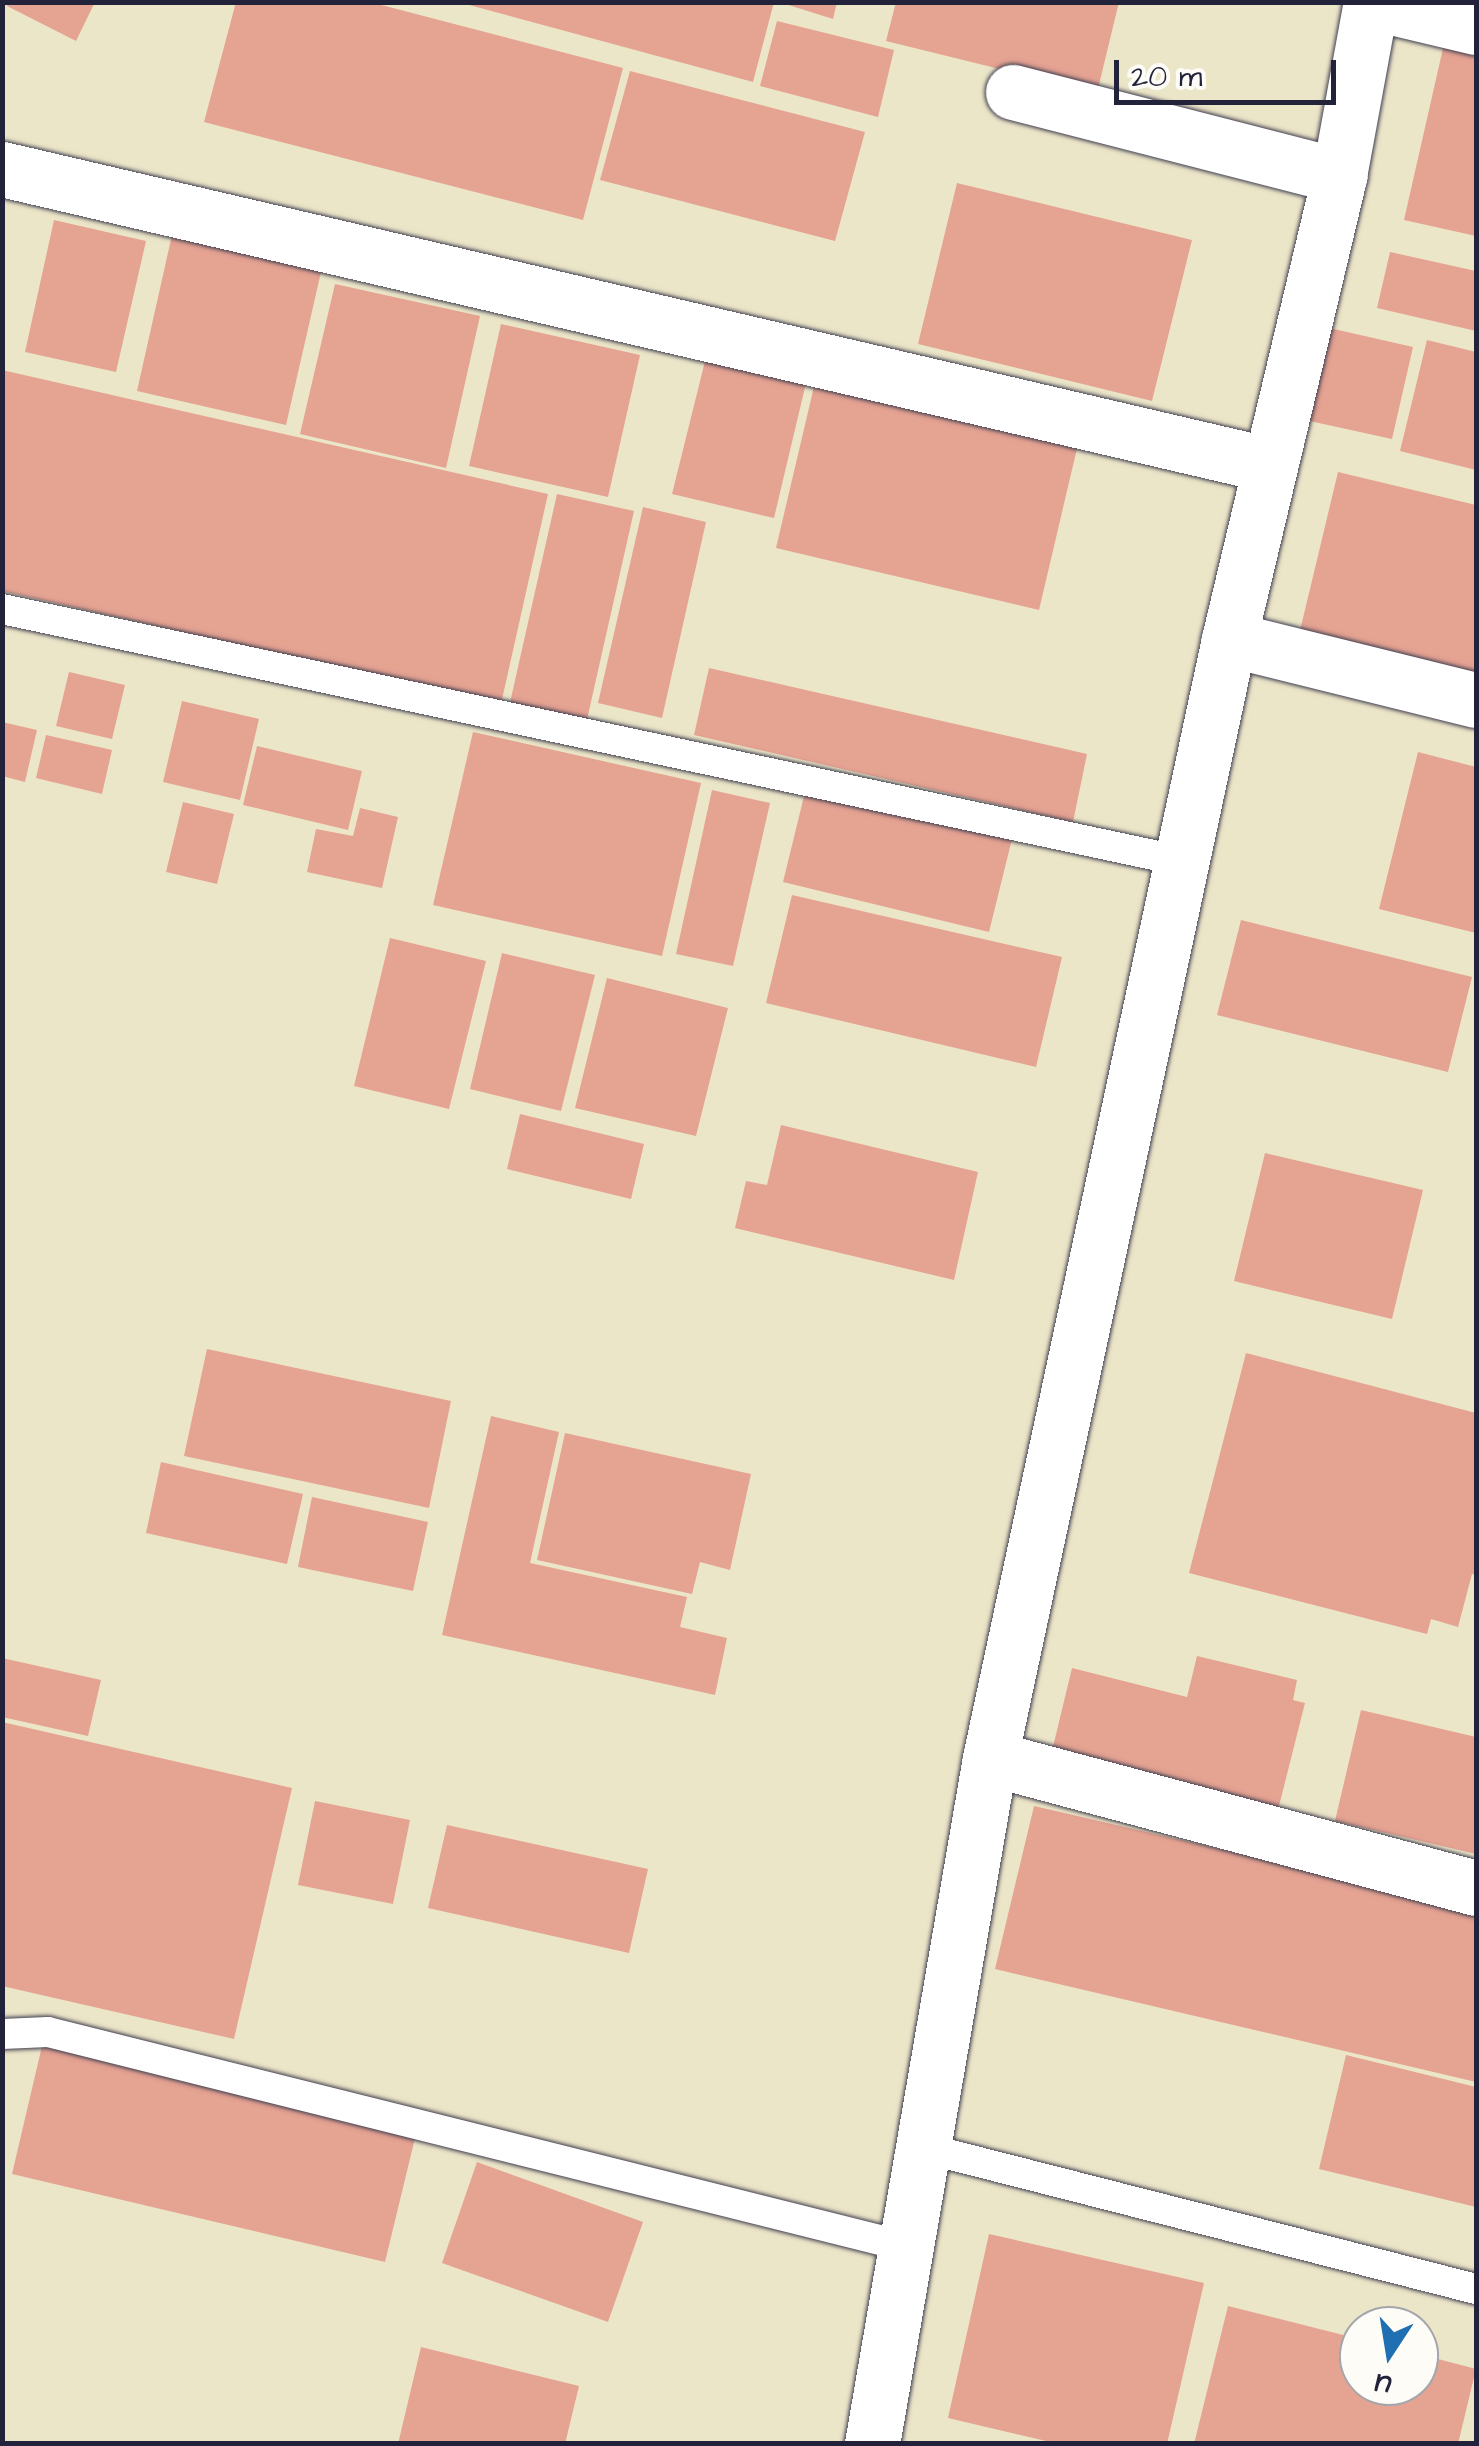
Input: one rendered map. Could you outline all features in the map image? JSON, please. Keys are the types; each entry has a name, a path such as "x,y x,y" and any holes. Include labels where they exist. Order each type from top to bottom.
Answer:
{"street":[{"path":"872,2444 990,1758 1180,861 1339,176 1371,2 1476,28"},
{"path":"1013,92 1339,176"},
{"path":"2,170 1270,465"},
{"path":"1229,639 1476,700"},
{"path":"990,1758 1476,1888"}],"lane":[{"path":"2,610 1180,861"},
{"path":"2,2034 48,2032 904,2246"},
{"path":"920,2148 1476,2289"}],"building":[{"path":"9,2 95,2 76,41 7,6"},
{"path":"236,2 370,2 623,68 583,220 204,122"},
{"path":"458,2 774,2 753,82"},
{"path":"779,2 837,2 833,19"},
{"path":"896,2 1119,2 1097,93 886,41"},
{"path":"777,21 894,50 878,117 760,86"},
{"path":"1446,35 1476,42 1476,236 1404,220"},
{"path":"630,71 865,132 835,241 600,180"},
{"path":"957,183 1192,240 1152,401 918,344"},
{"path":"54,220 146,241 116,372 25,352"},
{"path":"174,226 324,259 286,425 137,391"},
{"path":"1390,252 1476,271 1476,331 1377,308"},
{"path":"335,284 480,316 446,468 300,434"},
{"path":"501,324 640,355 608,497 469,466"},
{"path":"1325,327 1413,347 1392,439 1305,420"},
{"path":"1427,340 1476,352 1476,470 1400,451"},
{"path":"706,357 806,383 774,518 672,494"},
{"path":"2,370 548,494 501,704 2,591"},
{"path":"816,378 1079,440 1039,610 776,548"},
{"path":"1338,472 1476,505 1476,682 1298,639"},
{"path":"557,494 634,511 586,724 509,707"},
{"path":"643,507 706,522 662,718 598,703"},
{"path":"709,668 1087,754 1073,822 694,735"},
{"path":"69,672 125,685 112,739 56,726"},
{"path":"182,701 259,719 240,800 163,782"},
{"path":"2,722 37,730 25,782 2,776"},
{"path":"473,732 701,783 662,956 433,905"},
{"path":"46,735 112,750 102,794 36,778"},
{"path":"257,746 362,771 348,830 243,805"},
{"path":"1418,752 1476,767 1476,933 1379,909"},
{"path":"806,788 1012,839 989,932 783,882"},
{"path":"712,790 770,803 733,966 676,954"},
{"path":"183,802 234,814 217,884 166,872"},
{"path":"360,808 398,817 382,888 307,872 316,829 353,836"},
{"path":"792,895 1062,957 1036,1067 766,1003"},
{"path":"1241,920 1472,977 1448,1072 1217,1015"},
{"path":"390,938 486,961 449,1109 354,1086"},
{"path":"502,953 595,975 561,1111 470,1089"},
{"path":"607,978 728,1008 696,1136 575,1108"},
{"path":"520,1114 644,1144 631,1199 507,1169"},
{"path":"781,1125 978,1172 954,1280 735,1228 746,1181 767,1185"},
{"path":"1265,1153 1423,1190 1392,1319 1234,1281"},
{"path":"207,1349 451,1401 429,1508 184,1456"},
{"path":"1246,1353 1476,1413 1476,1575 1472,1574 1458,1627 1431,1619 1427,1634 1189,1573"},
{"path":"491,1416 559,1432 530,1563 687,1597 680,1627 727,1638 715,1695 442,1635"},
{"path":"565,1433 751,1474 730,1570 700,1562 692,1594 537,1560"},
{"path":"161,1462 303,1494 287,1564 146,1533"},
{"path":"312,1497 428,1522 413,1591 298,1567"},
{"path":"1197,1656 1297,1680 1293,1700 1305,1703 1278,1810 1051,1755 1072,1668 1187,1697"},
{"path":"2,1658 101,1680 88,1736 2,1717"},
{"path":"1361,1710 1476,1737 1476,1854 1335,1821"},
{"path":"2,1722 292,1788 234,2039 2,1986"},
{"path":"315,1801 410,1820 393,1904 298,1885"},
{"path":"1034,1806 1476,1908 1476,2082 995,1969"},
{"path":"447,1825 648,1869 629,1953 428,1908"},
{"path":"42,2046 416,2134 385,2262 12,2174"},
{"path":"1346,2055 1476,2087 1476,2207 1319,2169"},
{"path":"477,2162 643,2222 608,2322 442,2263"},
{"path":"989,2234 1204,2283 1167,2444 1059,2444 948,2418"},
{"path":"1228,2306 1339,2334 1339,2406 1439,2406 1439,2359 1476,2369 1458,2444 1194,2444"},
{"path":"421,2347 579,2386 565,2444 398,2444"}]}
